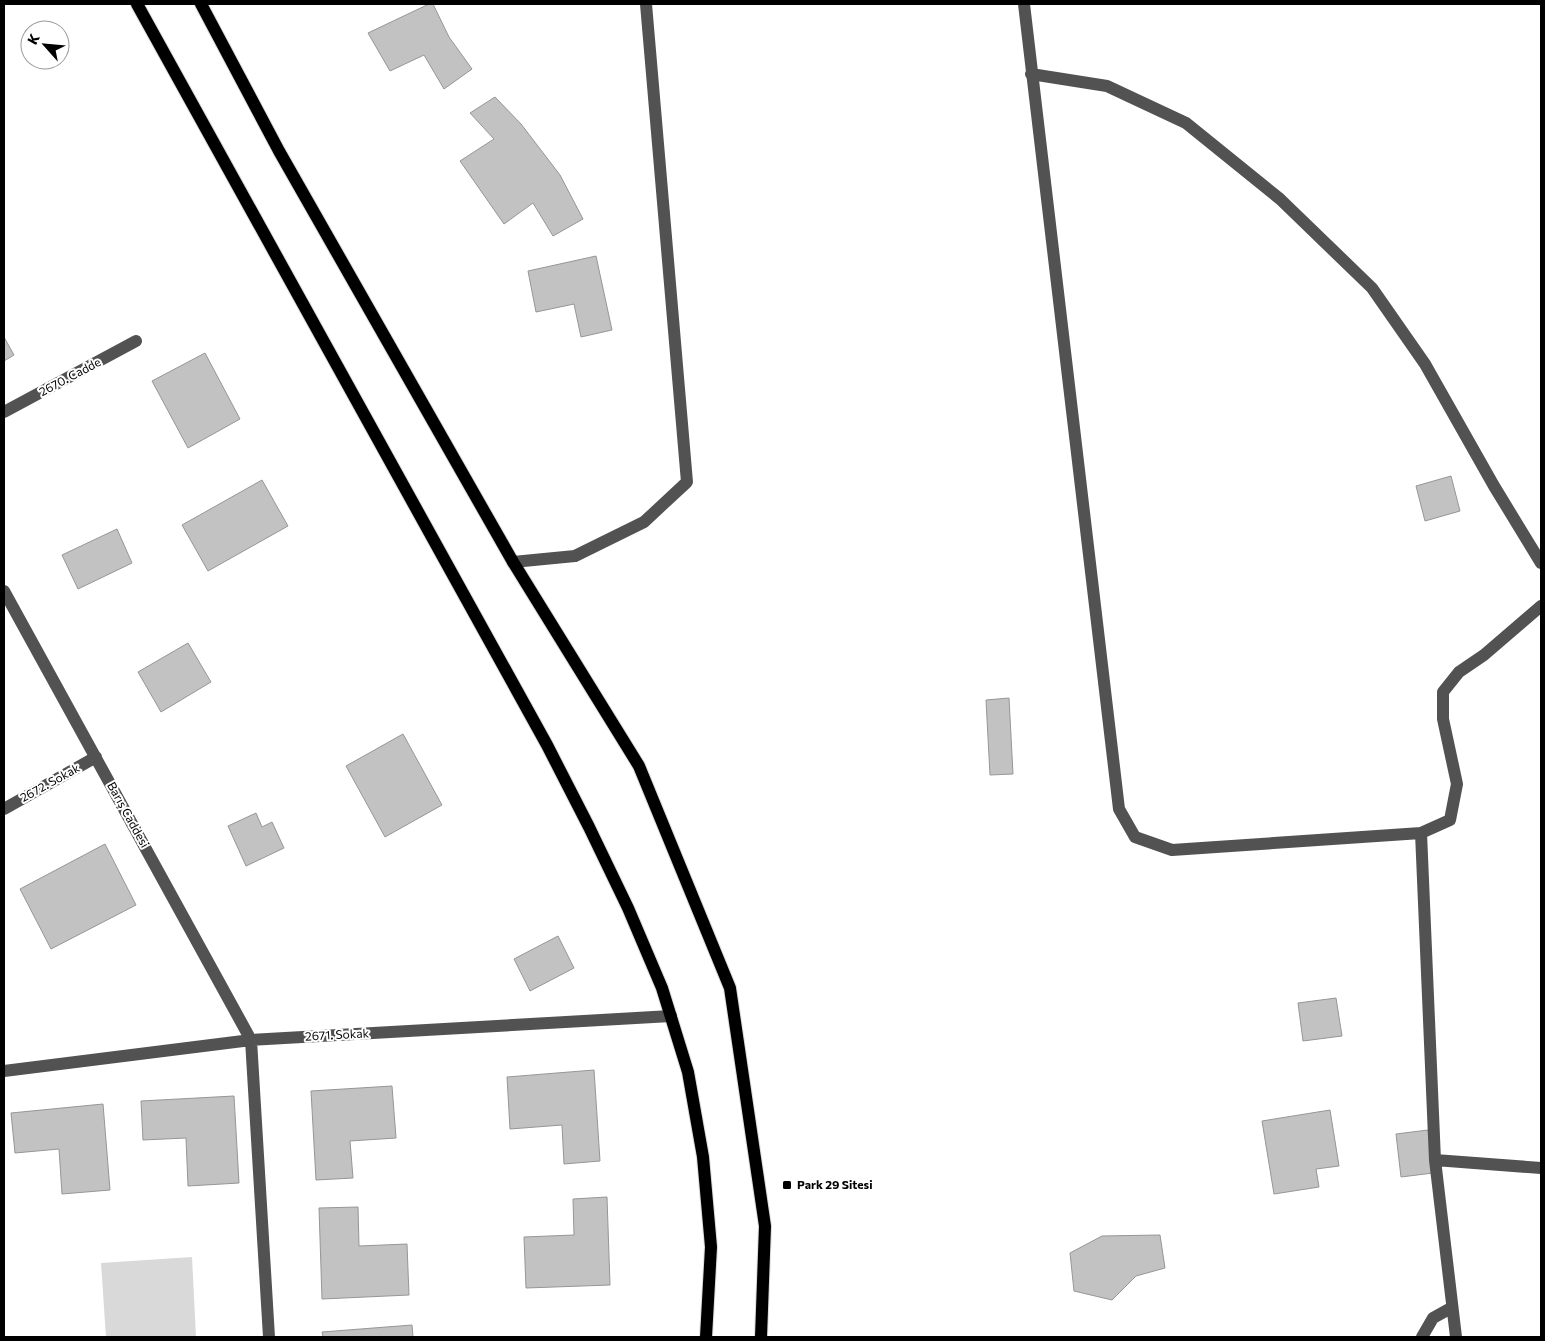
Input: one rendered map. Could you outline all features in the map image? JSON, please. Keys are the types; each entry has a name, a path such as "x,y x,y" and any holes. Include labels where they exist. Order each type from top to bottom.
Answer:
{"main road":[{"path":"137,4 547,746 628,908 662,988 688,1072 703,1157 711,1247 706,1337"},
{"path":"202,4 279,151 513,562 639,766 730,988 765,1226 761,1337"}],"street":[{"path":"513,562 575,556 644,522 687,482 646,4"},
{"path":"1024,4 1119,809 1135,837 1172,850 1421,833 1450,820 1457,784 1443,720 1443,692 1458,672 1484,655 1541,606"},
{"path":"1031,74 1106,86 1186,123 1287,206 1372,288 1425,364 1494,486 1541,563"},
{"name":"2670. Cadde","path":"4,412 136,341"},
{"name":"Barış Caddesi","path":"4,591 252,1040"},
{"name":"2672. Sokak","path":"4,809 96,757"},
{"path":"1421,833 1435,1160 1451,1308 1456,1337"},
{"name":"2671. Sokak","path":"4,1071 252,1040 671,1016"},
{"path":"252,1040 270,1337"},
{"path":"1435,1160 1541,1168"},
{"path":"1422,1337 1433,1318 1451,1308"}],"shaded area":[{"path":"192,1257 196,1337 106,1337 101,1263"}],"building":[{"path":"429,4 433,4 449,37 472,69 444,89 424,55 390,71 368,33"},
{"path":"495,97 521,124 560,175 583,219 553,236 533,203 504,224 460,161 494,139 470,113"},
{"path":"596,256 612,330 581,337 574,304 536,312 528,271"},
{"path":"4,337 14,355 4,361"},
{"path":"205,353 240,419 188,448 152,381"},
{"path":"1451,476 1460,511 1425,521 1416,486"},
{"path":"262,480 288,526 208,571 182,525"},
{"path":"117,529 132,563 78,589 62,555"},
{"path":"188,643 211,682 161,712 138,672"},
{"path":"1009,698 1013,774 990,775 986,700"},
{"path":"403,734 442,805 385,837 346,766"},
{"path":"256,813 262,827 272,822 284,848 246,866 228,826"},
{"path":"105,844 136,905 51,949 20,889"},
{"path":"558,936 574,968 530,991 514,959"},
{"path":"1336,998 1342,1036 1303,1041 1298,1003"},
{"path":"594,1070 600,1161 564,1164 562,1125 510,1129 507,1077"},
{"path":"392,1086 396,1138 350,1141 353,1178 316,1180 311,1091"},
{"path":"234,1096 239,1183 188,1186 186,1138 143,1140 141,1101"},
{"path":"103,1104 110,1190 62,1194 59,1149 15,1153 11,1113"},
{"path":"1330,1110 1339,1166 1316,1169 1319,1187 1274,1194 1262,1121"},
{"path":"1428,1130 1433,1173 1401,1177 1396,1134"},
{"path":"607,1197 610,1285 526,1288 524,1237 574,1235 573,1199"},
{"path":"358,1207 359,1246 407,1244 409,1295 322,1299 319,1208"},
{"path":"1160,1235 1165,1268 1136,1276 1112,1300 1074,1291 1070,1253 1102,1236"},
{"path":"412,1325 413,1337 323,1337 322,1332"}],"place":[{"name":"Park 29 Sitesi","path":"787,1185"}]}
